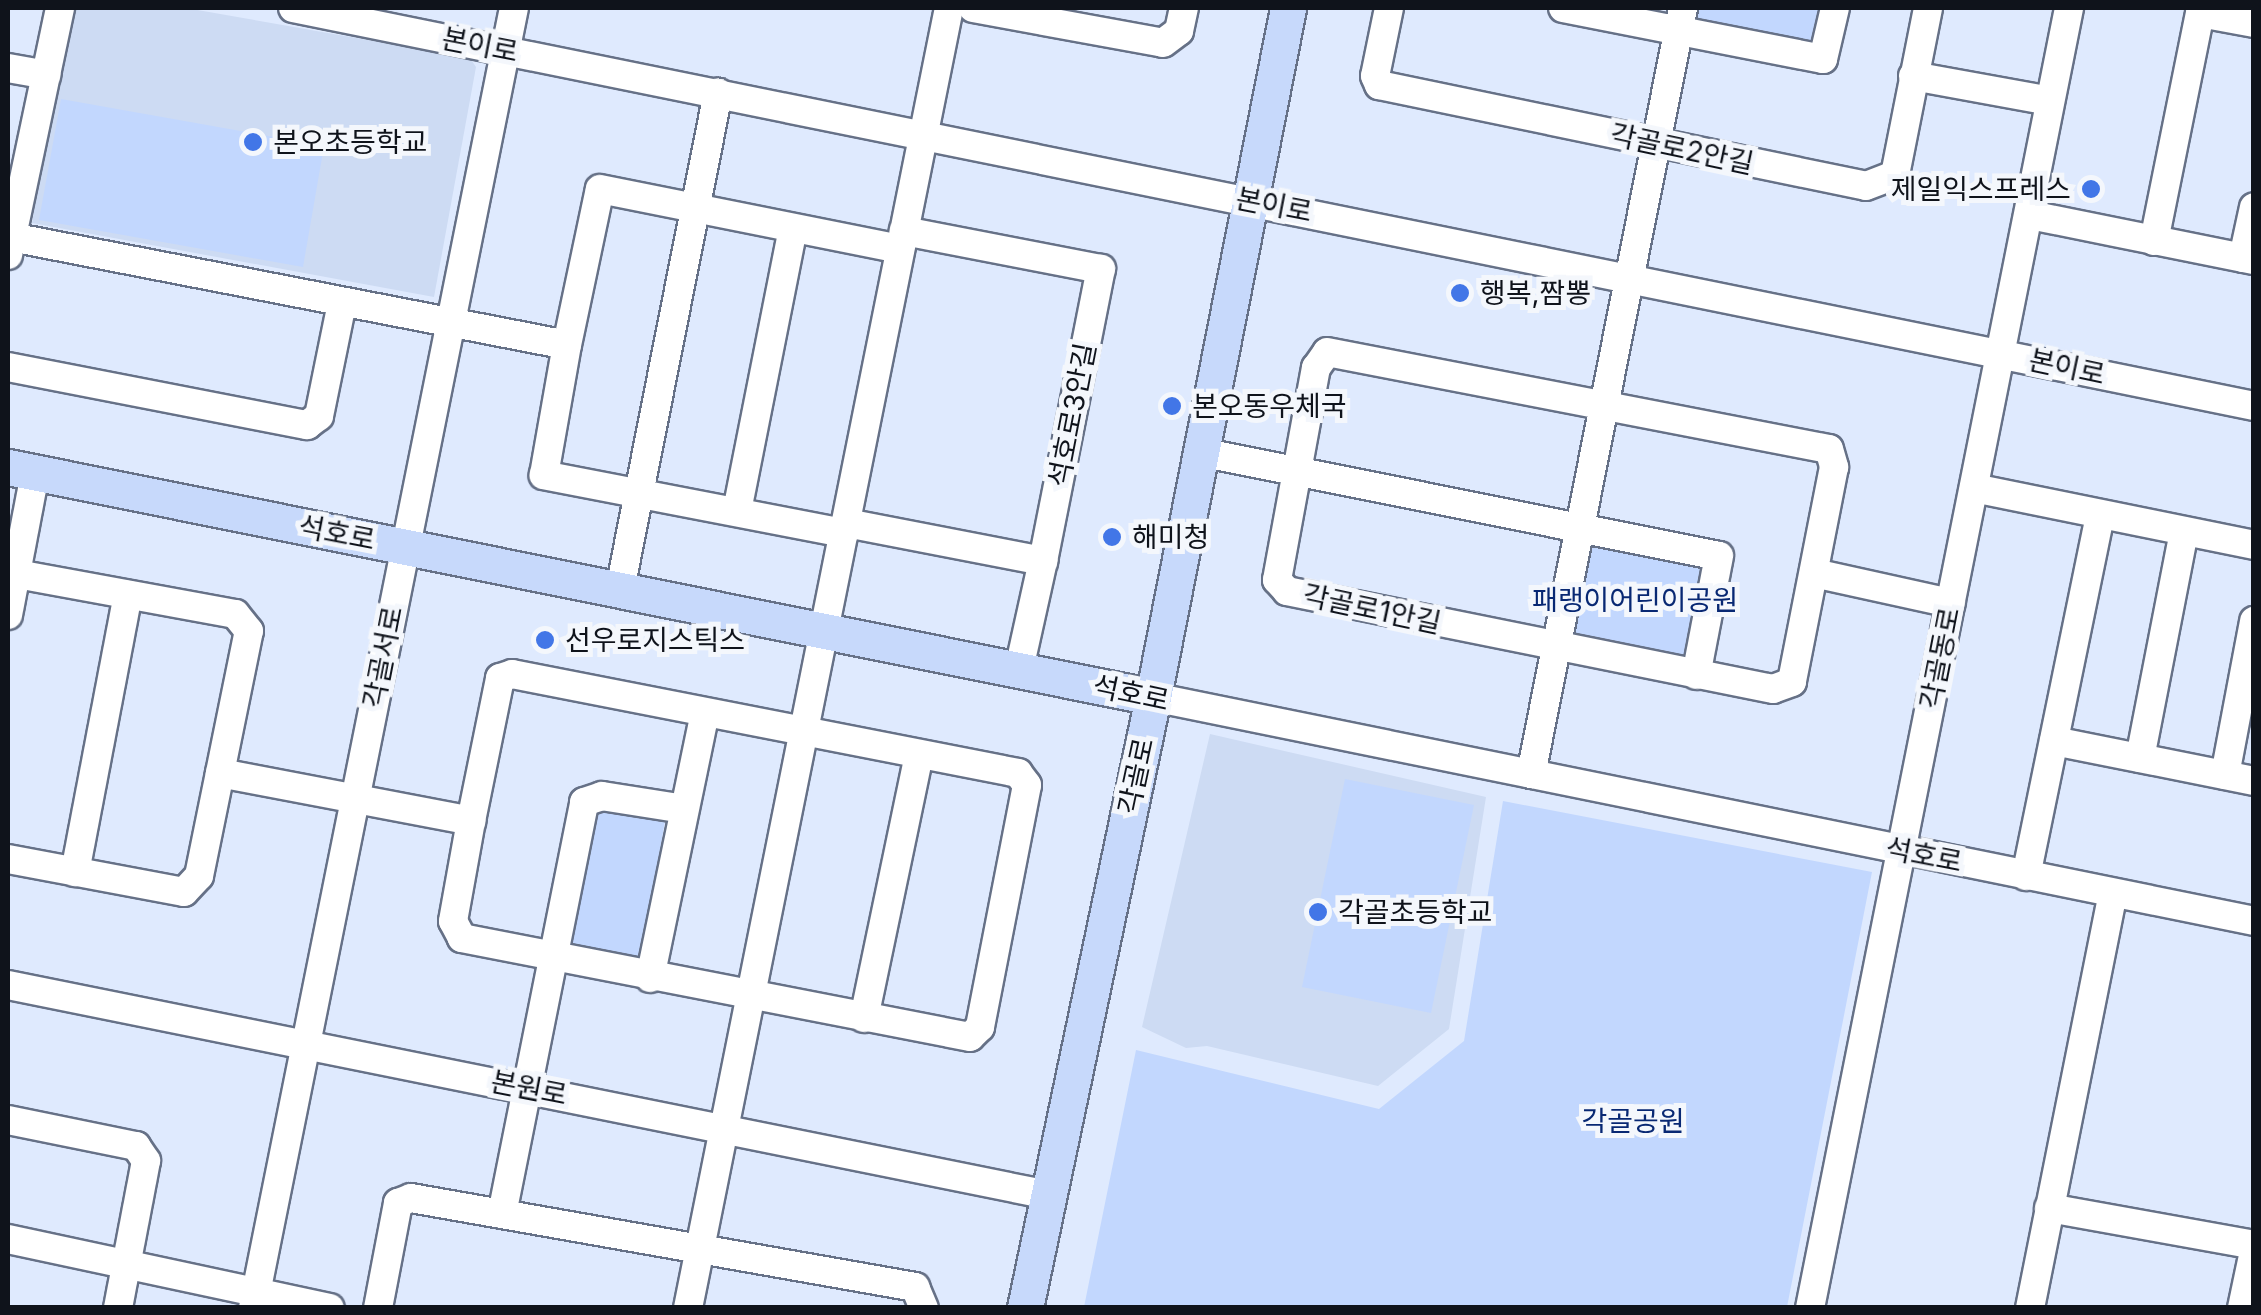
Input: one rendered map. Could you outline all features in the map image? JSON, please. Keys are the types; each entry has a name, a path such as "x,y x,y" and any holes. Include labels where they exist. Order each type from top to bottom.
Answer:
{"main road":[{"name":"각골로","path":"1026,1308 1152,698 1288,8"},
{"name":"석호로","path":"21,470 1152,698"}],"street":[{"path":"60,8 9,246 567,345"},
{"name":"본이로","path":"293,8 1632,276 2254,406"},
{"name":"각골서로","path":"254,1300 514,8"},
{"path":"688,1308 949,8"},
{"path":"973,8 1163,43 1179,31 1184,8"},
{"name":"각골로2안길","path":"1389,8 1375,76 1378,85 1866,186 1894,175 1928,8"},
{"path":"1562,8 1681,20 1823,59 1834,8"},
{"name":"각골동로","path":"1810,1308 2069,8"},
{"path":"2154,241 2201,10 2254,23"},
{"path":"1531,774 1681,20"},
{"path":"8,68 46,74"},
{"path":"1913,76 2050,101"},
{"path":"620,589 718,93"},
{"name":"석호로3안길","path":"600,188 695,208 793,229 902,240 1102,269 1043,560 736,512 544,474 600,188"},
{"path":"2030,215 2248,259 2254,207"},
{"path":"736,512 793,229"},
{"path":"8,367 308,425 319,416 342,303"},
{"name":"각골로1안길","path":"1327,352 1604,405 1829,449 1834,468 1792,682 1772,690 1696,675 1287,591 1277,580 1316,368 1327,352"},
{"path":"1200,452 1719,556 1696,675"},
{"path":"8,615 16,574 21,470"},
{"path":"1974,488 2254,544"},
{"path":"2026,876 2100,514"},
{"path":"2140,758 2184,531"},
{"path":"1019,669 1043,560"},
{"path":"1814,573 1951,603"},
{"path":"8,859 184,892 200,876 248,631 235,614 16,574"},
{"path":"75,872 128,595"},
{"path":"2224,775 2254,621"},
{"path":"512,674 806,732 1018,773 1027,785 980,1027 970,1037 650,978 462,938 454,920 500,678 512,674"},
{"name":"석호로","path":"1152,698 2254,922"},
{"path":"650,978 705,712"},
{"path":"2054,741 2254,781"},
{"path":"864,1018 919,755"},
{"path":"220,772 472,821"},
{"path":"502,1214 584,802 602,796 684,808"},
{"path":"2030,1308 2113,893"},
{"name":"본원로","path":"8,985 1049,1195"},
{"path":"8,1120 136,1146 146,1161 118,1308"},
{"path":"378,1308 398,1202 411,1198 914,1287 924,1308"},
{"path":"2049,1208 2254,1248 2242,1308"},
{"path":"8,1238 254,1300 330,1308"}],"shaded area":[{"name":"본오초등학교","path":"69,8 186,8 470,58 476,67 434,297 32,223"},
{"name":"각골초등학교","path":"1210,734 1486,797 1449,1029 1378,1086 1207,1046 1186,1048 1142,1027"}],"green space":[{"path":"1699,8 1828,8 1814,47 1702,27 1697,19"},
{"path":"61,99 324,146 303,267 39,220"},
{"name":"패랭이어린이공원","path":"1592,538 1702,565 1686,657 1677,662 1567,636"},
{"path":"1345,779 1474,805 1431,1013 1302,987"},
{"name":"각골공원","path":"1503,801 1872,872 1787,1307 1084,1307 1136,1050 1379,1109 1464,1041"},
{"path":"586,807 660,813 665,821 642,953 634,958 567,946"}],"place":[{"name":"본오초등학교","path":"253,142"},
{"name":"제일익스프레스","path":"2091,189"},
{"name":"행복,짬뽕","path":"1460,293"},
{"name":"본오동우체국","path":"1172,406"},
{"name":"해미청","path":"1112,537"},
{"name":"선우로지스틱스","path":"545,640"},
{"name":"각골초등학교","path":"1318,912"}]}
